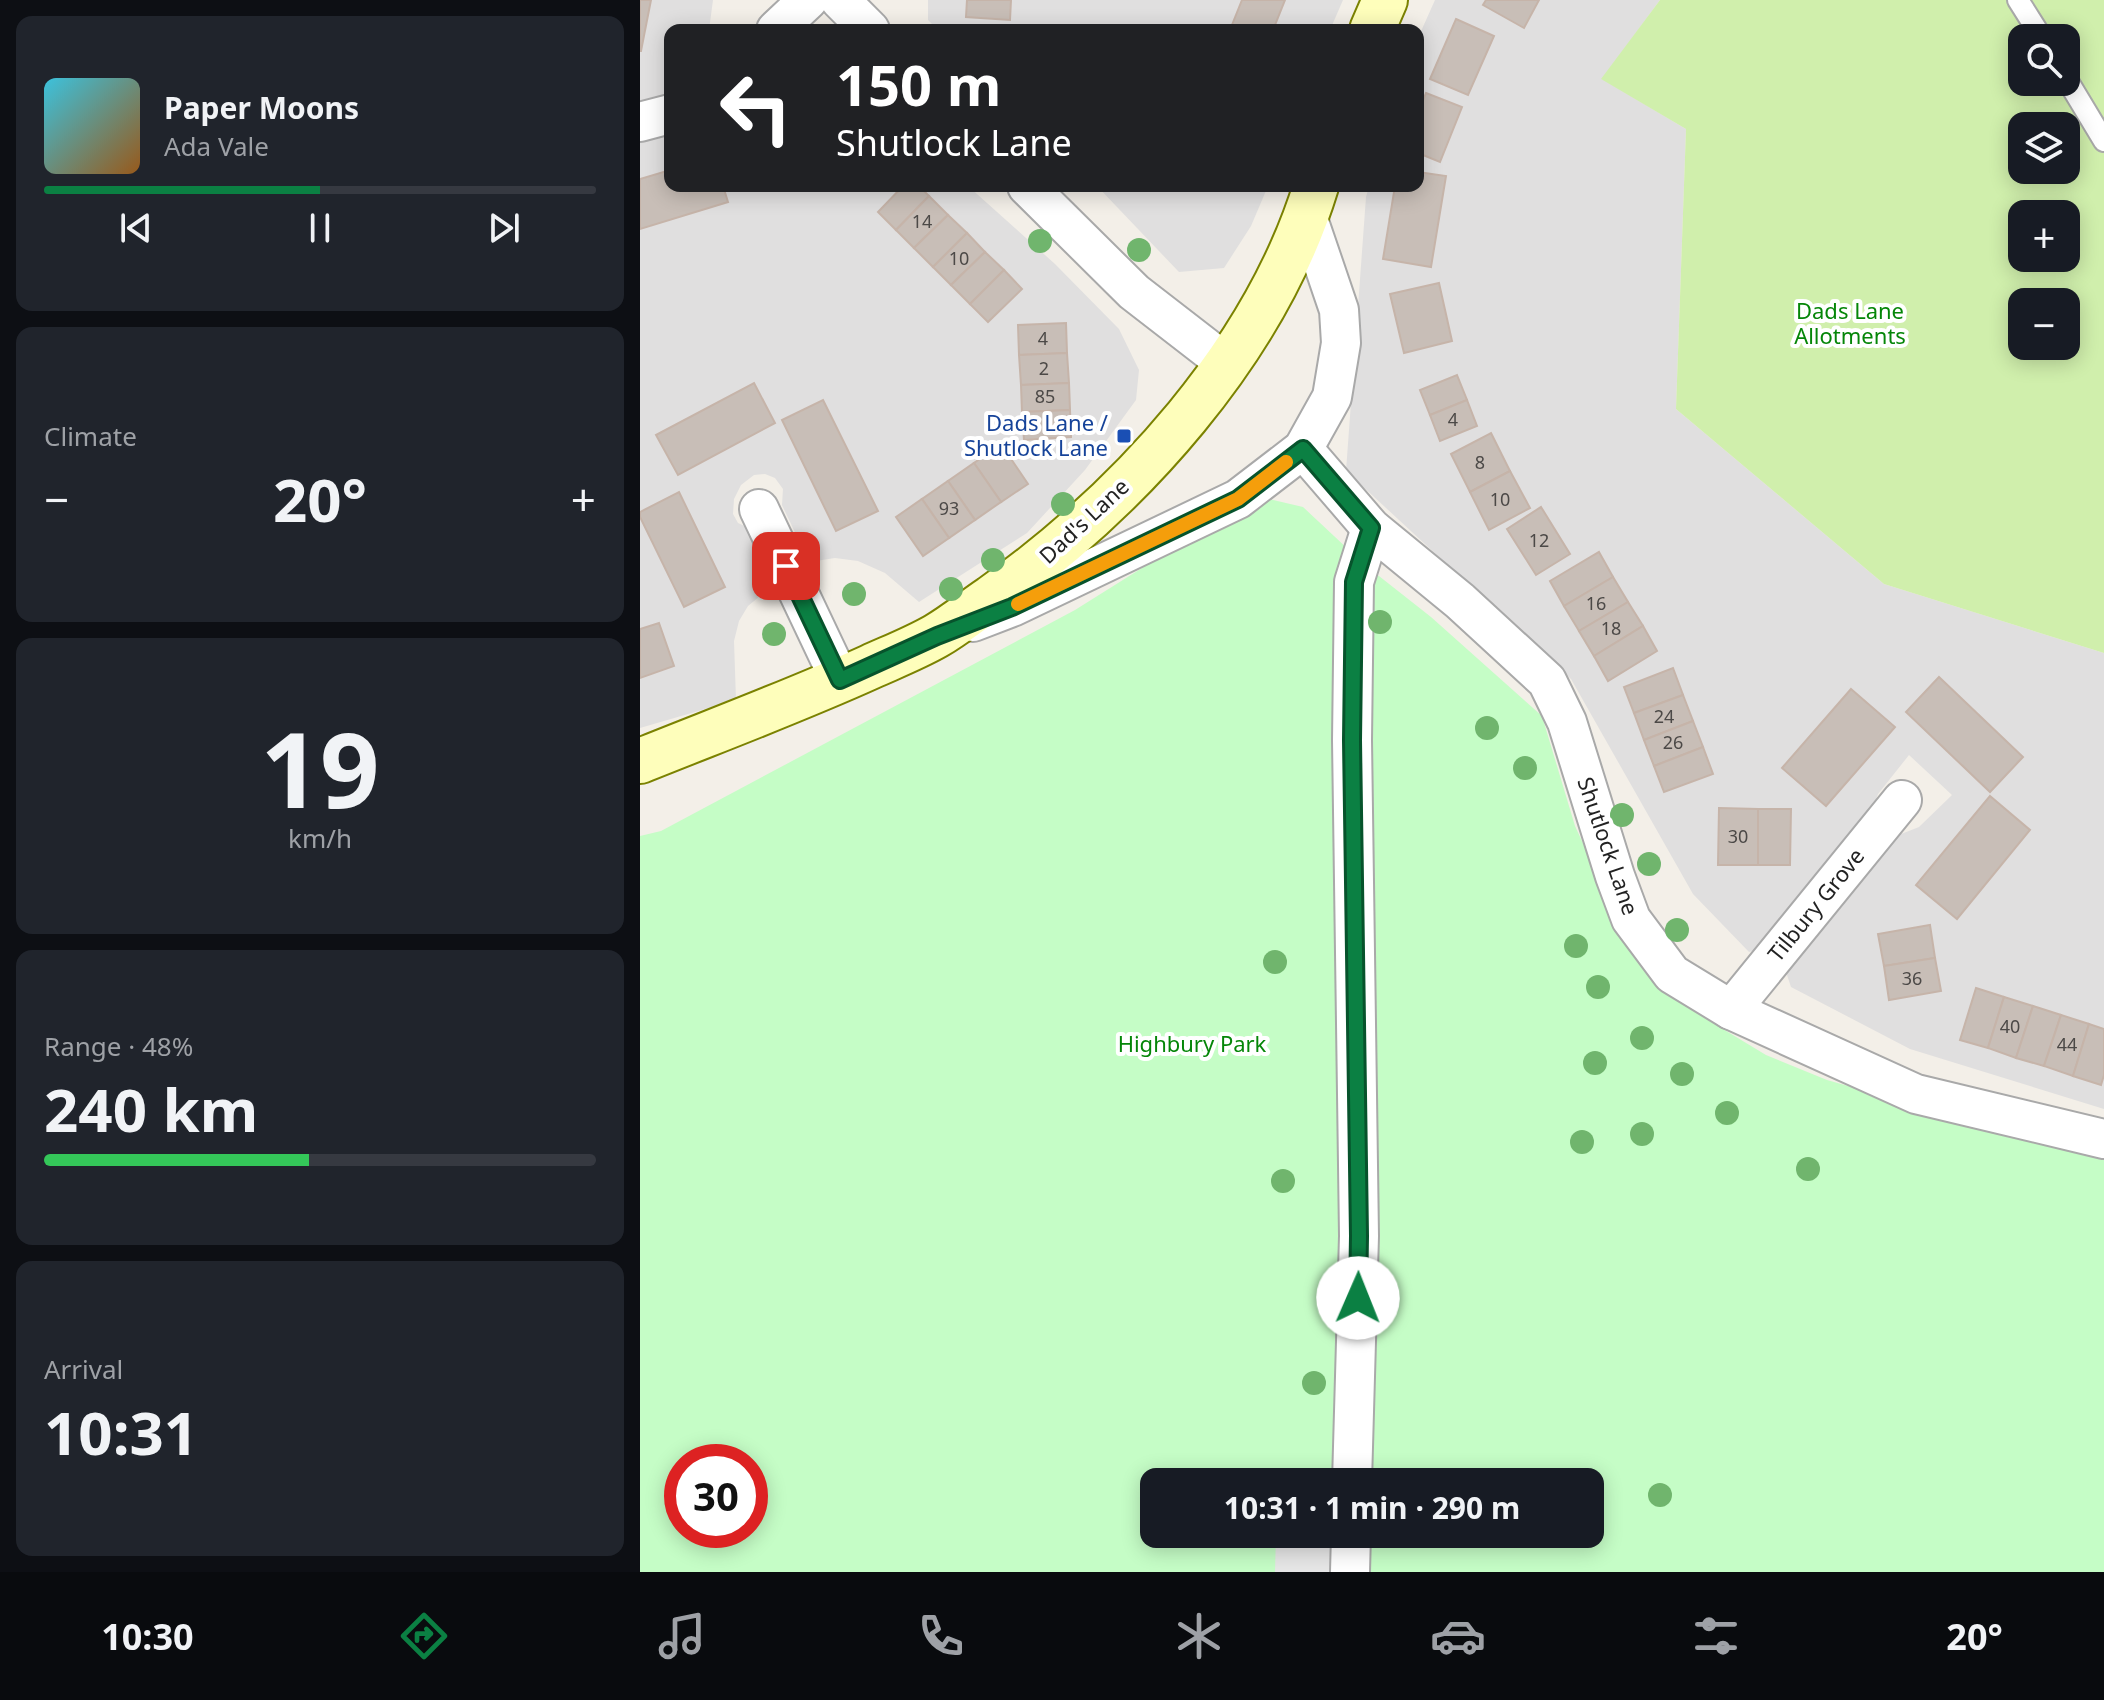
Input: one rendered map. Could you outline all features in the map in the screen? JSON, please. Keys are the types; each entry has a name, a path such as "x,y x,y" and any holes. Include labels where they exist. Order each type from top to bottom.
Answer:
{"street":[{"path":"782,24 808,0"},
{"path":"840,0 864,24"},
{"path":"1375,24 1385,0"},
{"path":"640,122 664,116"},
{"path":"1033,192 1134,292 1227,364"},
{"path":"937,636 1012,607 1238,499 1303,449 1332,397 1341,343 1339,310 1312,201"},
{"name":"Dad's Lane","path":"640,761 840,680 937,636 1039,563 1155,454 1227,364 1270,293 1312,201"},
{"name":"Shutlock Lane","path":"1303,449 1371,528 1460,601 1547,681 1567,722 1631,919 1672,974 1731,1010 1916,1094 2104,1139"},
{"path":"759,509 840,680"},
{"path":"1352,1468 1359,1236 1352,740 1354,582 1371,528"},
{"name":"Tilbury Grove","path":"1731,1010 1902,800"},
{"path":"1350,1572 1351,1548"}],"lane":[{"path":"2018,0 2033,24"},
{"path":"2077,96 2104,141"}],"shaded area":[{"path":"640,0 713,0 710,24 664,24 664,192 975,192 1055,264 1119,329 1139,370 1136,400 1085,470 1027,533 919,602 885,573 858,561 835,558 809,562 782,505 783,489 775,478 765,474 754,475 741,485 734,499 733,514 738,523 751,529 772,586 748,606 739,621 734,641 736,700 640,728"},
{"path":"928,0 1343,0 1333,24 932,24 928,20"},
{"path":"1435,0 1660,0 1602,79 1686,129 1676,409 1884,584 2104,653 2104,1109 1910,1049 1791,987 1786,972 1891,838 1919,827 1952,795 1909,755 1878,794 1874,819 1763,948 1749,952 1693,894 1571,679 1346,471 1367,192 1424,192 1424,25"},
{"path":"1103,192 1265,192 1251,226 1224,268 1179,272"},
{"path":"1276,1548 1369,1548 1367,1572 1275,1572"}],"green space":[{"name":"Dads Lane Allotments","path":"1660,0 2104,0 2104,653 1884,584 1676,409 1686,129 1601,79"},
{"name":"Highbury Park","path":"1265,498 1303,507 1365,565 1431,617 1542,716 1575,826 1629,943 1703,1017 1766,1055 1827,1080 2104,1159 2104,1572 640,1572 640,836 661,831 1075,610 1209,526"}],"building":[{"path":"640,0 651,0 641,51 640,51"},
{"path":"967,0 1011,0 1010,20 966,17"},
{"path":"1242,0 1285,0 1275,24 1232,24"},
{"path":"1486,0 1539,0 1524,28 1483,5"},
{"path":"1456,19 1494,36 1468,95 1430,79"},
{"path":"1426,93 1462,107 1440,162 1424,155"},
{"path":"664,172 664,192 725,192 728,202 640,229 640,179"},
{"path":"1424,173 1446,176 1431,267 1383,259 1394,192 1424,192"},
{"path":"897,192 925,192 929,196 896,230 878,212"},
{"path":"929,196 948,215 914,248 896,230"},
{"path":"948,215 967,233 933,267 914,248"},
{"path":"967,233 985,252 951,285 933,267"},
{"path":"985,252 1004,270 970,304 951,285"},
{"path":"1004,270 1022,289 988,322 970,304"},
{"path":"1439,283 1452,341 1404,353 1390,294"},
{"path":"1066,323 1067,353 1019,355 1018,325"},
{"path":"1067,353 1069,383 1021,385 1019,355"},
{"path":"1457,375 1467,400 1430,415 1420,390"},
{"path":"754,383 775,423 678,475 656,435"},
{"path":"1069,383 1070,410 1022,412 1021,385"},
{"path":"823,400 878,511 836,531 782,420"},
{"path":"1467,400 1477,426 1440,441 1430,415"},
{"path":"1070,410 1071,437 1024,440 1022,412"},
{"path":"1491,433 1510,471 1470,492 1451,454"},
{"path":"1001,444 1028,484 1001,502 974,463"},
{"path":"974,463 1001,502 975,520 948,481"},
{"path":"1510,471 1530,508 1489,530 1470,492"},
{"path":"948,481 975,520 949,538 922,499"},
{"path":"679,492 725,587 684,607 640,517 640,512"},
{"path":"922,499 949,538 923,556 896,517"},
{"path":"1541,507 1570,554 1536,575 1507,529"},
{"path":"1599,552 1613,577 1564,606 1550,581"},
{"path":"1613,577 1628,602 1579,631 1564,606"},
{"path":"1628,602 1643,626 1594,656 1579,631"},
{"path":"659,623 674,666 640,678 640,629"},
{"path":"1643,626 1657,651 1608,681 1594,656"},
{"path":"1673,668 1683,695 1634,713 1624,687"},
{"path":"1939,677 2023,757 1990,792 1906,712"},
{"path":"1851,689 1895,727 1826,806 1782,768"},
{"path":"1683,695 1693,721 1644,740 1634,713"},
{"path":"1693,721 1703,747 1654,766 1644,740"},
{"path":"1703,747 1713,774 1664,792 1654,766"},
{"path":"1990,796 2030,830 1957,919 1916,885"},
{"path":"1719,808 1758,809 1758,865 1718,865"},
{"path":"1758,809 1791,809 1790,865 1758,865"},
{"path":"1930,925 1935,958 1884,966 1878,934"},
{"path":"1935,958 1941,991 1889,1000 1884,966"},
{"path":"1976,988 2004,997 1988,1048 1960,1040"},
{"path":"2004,997 2033,1006 2016,1058 1988,1048"},
{"path":"2033,1006 2061,1015 2044,1066 2016,1058"},
{"path":"2061,1015 2089,1024 2073,1076 2044,1066"},
{"path":"2089,1024 2104,1029 2104,1075 2101,1085 2073,1076"}],"slow traffic":[{"path":"1018,604 1238,499 1286,462"}],"place":[{"name":"Dads Lane / Shutlock Lane","path":"1124,436"}],"route":[{"path":"786,566 840,680 937,636 1012,607 1238,499 1303,449 1371,528 1354,582 1352,740 1358,1298"}]}
